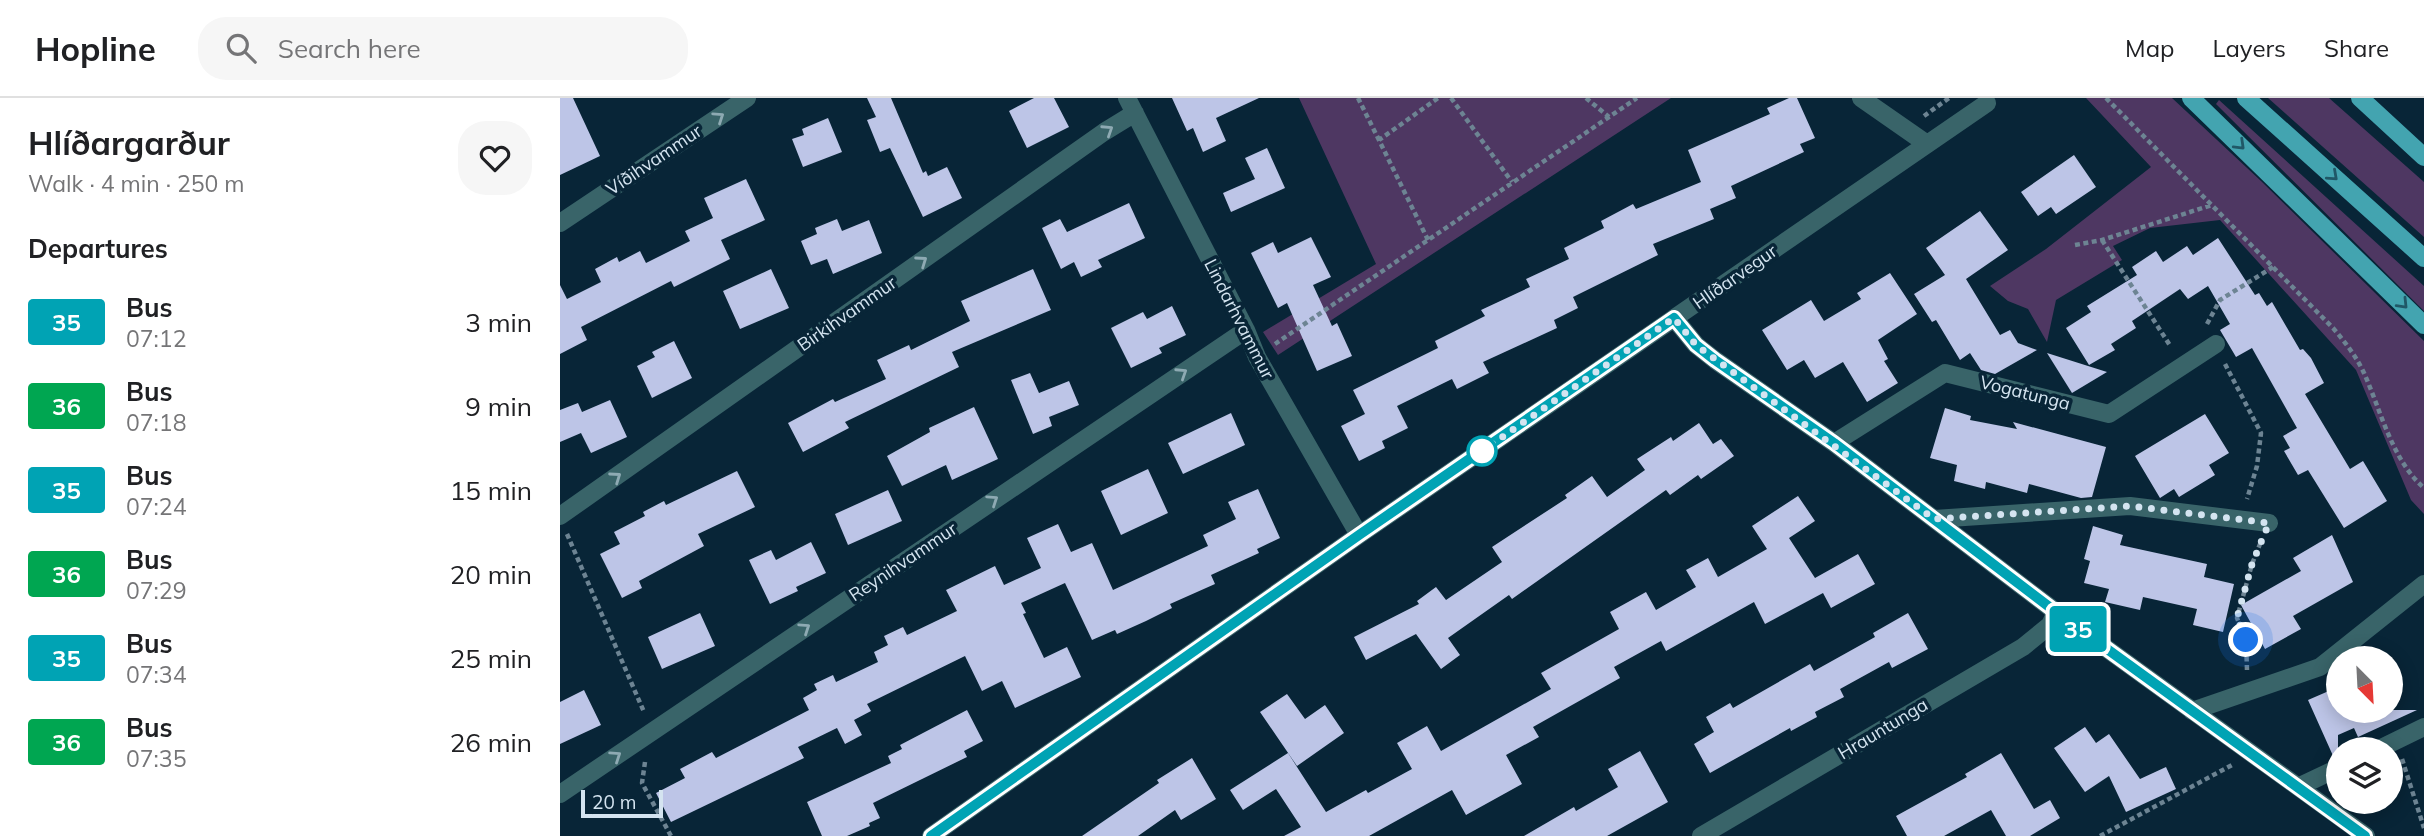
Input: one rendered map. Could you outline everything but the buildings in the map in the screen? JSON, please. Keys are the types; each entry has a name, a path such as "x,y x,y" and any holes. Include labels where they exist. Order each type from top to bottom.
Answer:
{"main road":[{"path":"2191,98 2424,325"},
{"path":"2246,98 2424,258"},
{"path":"2360,98 2424,157"}],"street":[{"name":"Víðihvammur","path":"560,223 747,98"},
{"path":"1861,98 1927,144"},
{"name":"Hlíðarvegur","path":"931,836 1359,535 1987,103"},
{"name":"Lindarhvammur","path":"1131,105 1246,330 1257,357 1359,535"},
{"name":"Birkihvammur","path":"562,522 1093,139 1131,105"},
{"path":"1674,318 1696,345 1834,443 2056,612 2365,836"},
{"name":"Reynihvammur","path":"560,794 1246,330"},
{"name":"Vogatunga","path":"1834,443 1945,373 2109,414 2216,344"},
{"path":"1934,519 2130,506 2269,523"},
{"path":"2192,711 2320,667 2424,583"},
{"name":"Hrauntunga","path":"1701,836 2023,647 2050,625 2056,612"},
{"path":"2403,738 2424,727"},
{"path":"2298,788 2326,774"}],"path":[{"path":"1358,98 1428,240"},
{"path":"1379,140 1437,98"},
{"path":"1451,98 1512,183"},
{"path":"1586,98 1609,117"},
{"path":"1257,357 1637,98"},
{"path":"1906,128 1949,98"},
{"path":"2106,98 2333,328 2351,350 2396,450 2415,481 2424,488"},
{"path":"2075,245 2102,240 2212,205"},
{"path":"2102,240 2182,366"},
{"path":"2216,344 2207,326 2220,300 2273,267"},
{"path":"2237,389 2261,433 2257,466 2241,520"},
{"path":"562,522 644,708 647,735 642,783 671,836"},
{"path":"2246,640 2237,618 2252,564 2269,523"},
{"path":"2099,836 2252,755"},
{"path":"2403,763 2424,828"}],"shaded area":[{"path":"1299,98 1671,98 1278,355 1263,332 1376,264"},
{"path":"2086,98 2172,98 2424,341 2424,514 2411,500 2356,370 2220,220 2150,228 2113,246 2122,260 2056,300 2047,342 2028,309 2008,301 1990,286 2046,249 2151,167"},
{"path":"2268,98 2329,98 2424,182 2424,237"},
{"path":"2219,100 2424,286 2424,311 2216,104"}],"bus line":[{"name":"35","path":"931,836 1359,535 1674,318 1696,345 1715,360 1834,443 2056,612 2365,836"}],"route":[{"path":"1482,451 1674,318 1696,345 1715,360 1834,443 1934,519 2130,506 2269,523 2252,564 2237,618 2246,640"}]}
